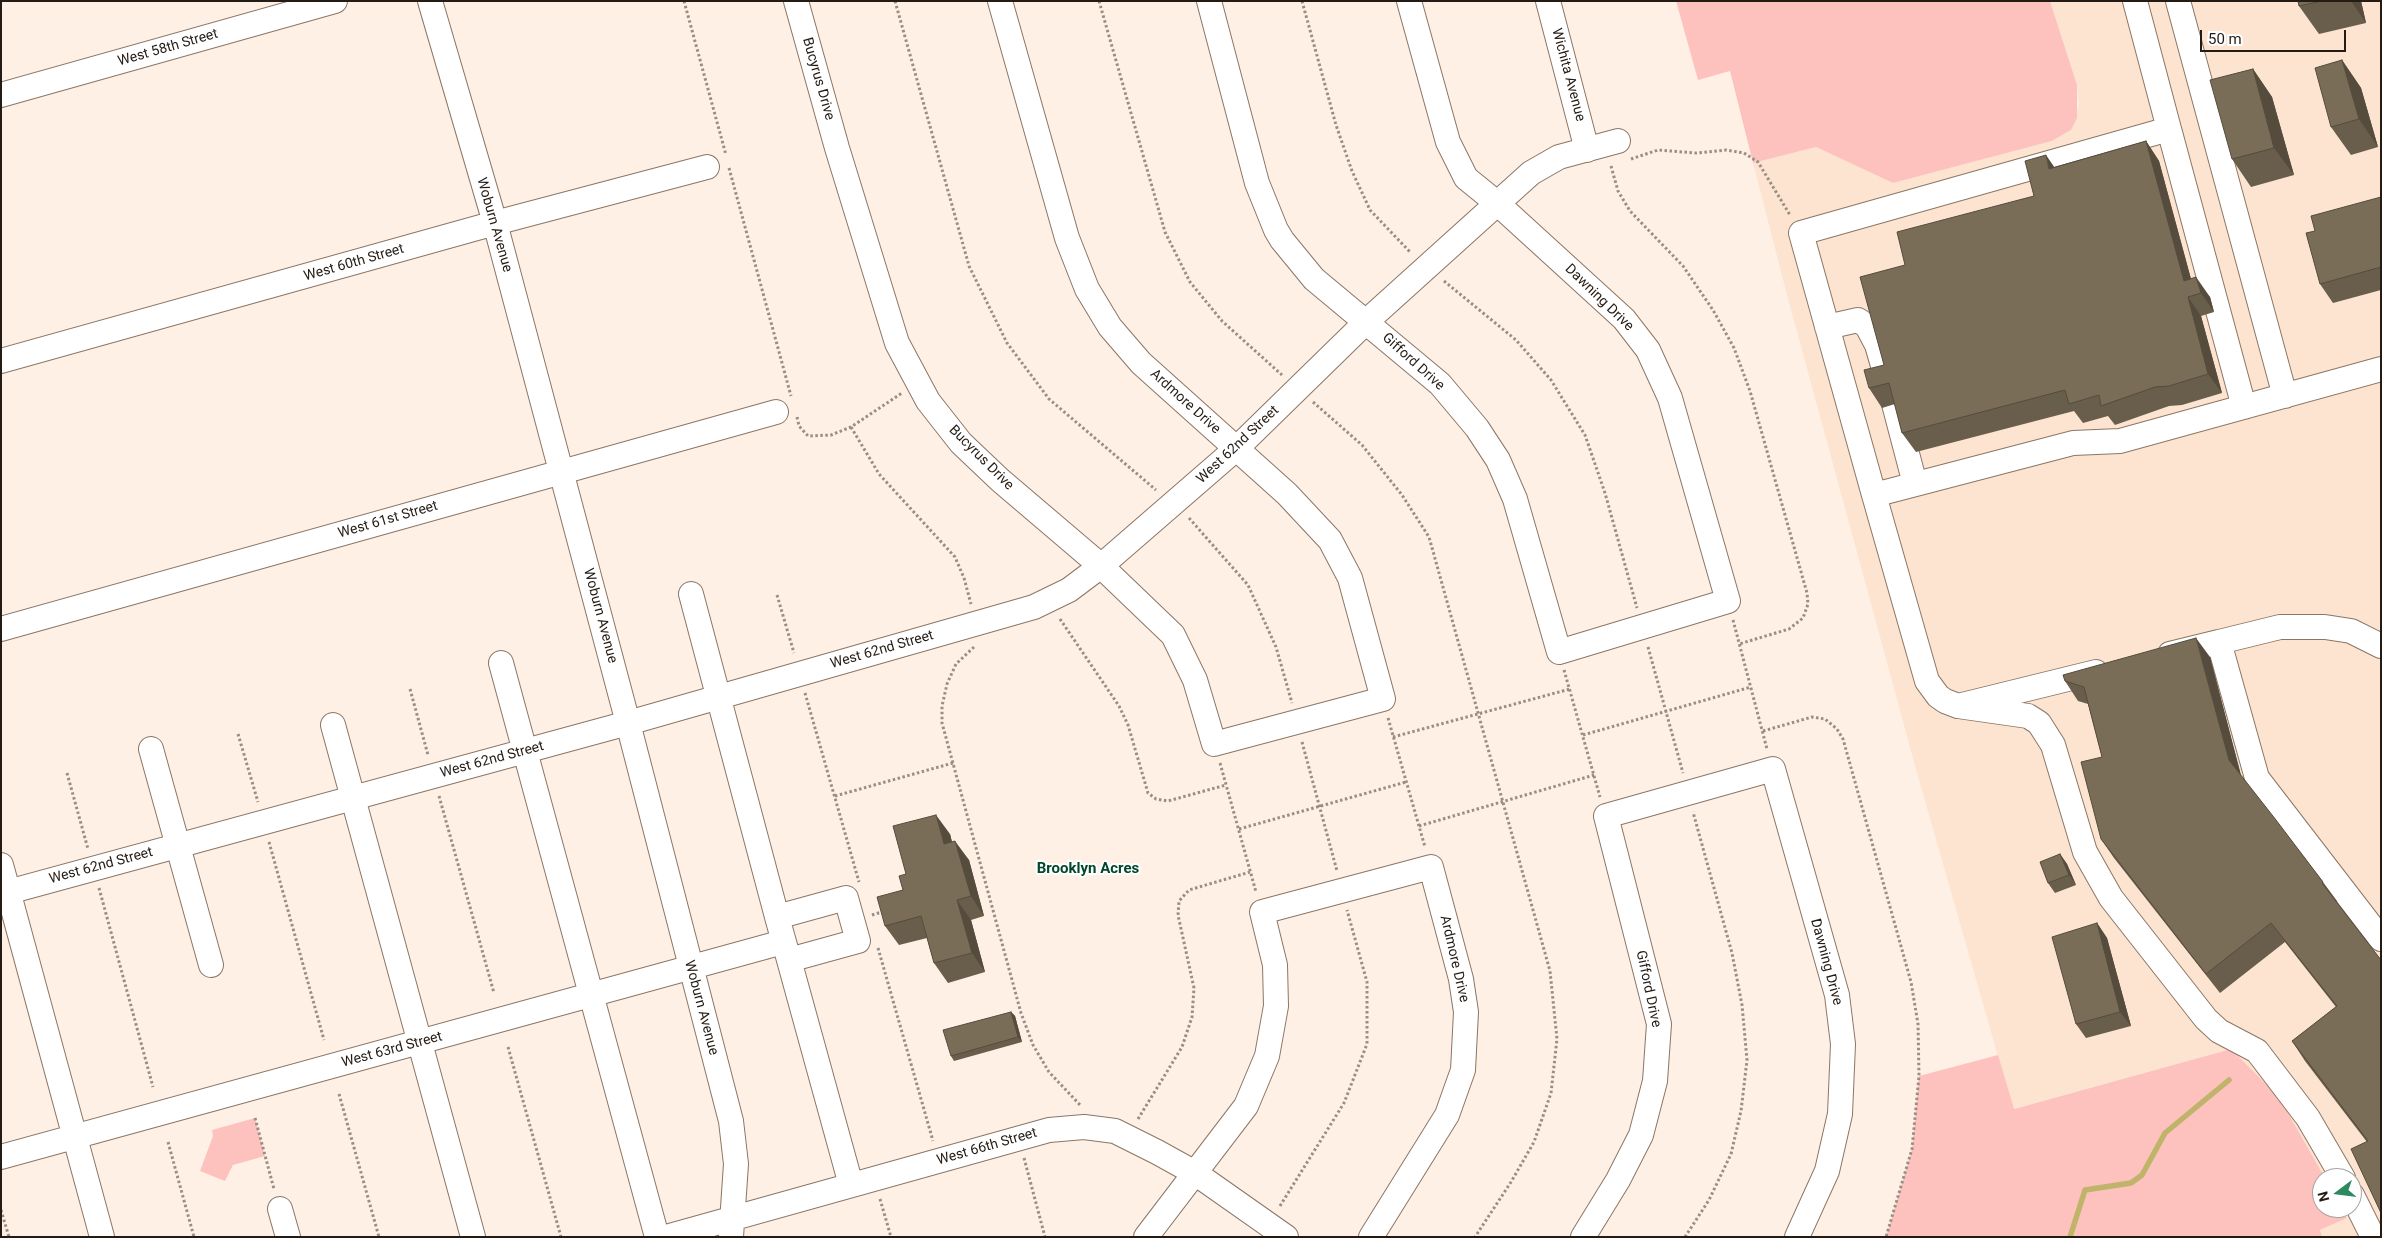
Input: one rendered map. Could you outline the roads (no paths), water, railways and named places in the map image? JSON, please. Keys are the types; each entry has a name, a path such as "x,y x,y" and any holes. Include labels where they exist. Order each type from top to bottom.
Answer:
{"street":[{"name":"West 58th Street","path":"1,95 335,1"},
{"name":"Woburn Avenue","path":"430,1 495,224 628,722 731,1121 736,1164 731,1228"},
{"name":"Bucyrus Drive","path":"796,1 879,288 897,343 928,401 961,443 1000,480 1101,566 1174,635 1195,680 1214,744 1298,720"},
{"name":"Ardmore Drive","path":"1000,1 1067,238 1087,289 1110,327 1142,363 1287,494 1330,540 1350,578 1383,699 1298,720"},
{"name":"Dawning Drive","path":"1409,1 1448,142 1466,178 1498,204 1624,319 1648,350 1670,398 1728,601 1642,627"},
{"name":"Wichita Avenue","path":"1548,1 1587,150"},
{"path":"2135,1 2244,407"},
{"path":"2178,1 2285,396"},
{"name":"Gifford Drive","path":"1211,6 1257,183 1276,230 1282,240 1314,278 1440,384 1477,428 1498,460 1515,499 1559,652 1642,627"},
{"path":"2169,129 1801,233 1927,681 1938,696 1958,706 2028,716 2038,723 2053,745 2085,852 2111,898 2206,1019 2219,1031 2257,1051 2308,1118 2337,1168"},
{"name":"West 62nd Street","path":"5,893 524,751 1034,607 1069,590 1101,566 1237,448 1366,321 1531,173 1559,157 1587,150 1621,155"},
{"name":"West 60th Street","path":"1,361 707,167"},
{"path":"1827,327 1858,320 1867,326 1877,344 1916,484"},
{"path":"1874,495 2073,443 2120,441 2381,369"},
{"name":"West 61st Street","path":"1,629 788,407"},
{"path":"690,594 786,951 852,1185"},
{"path":"2151,658 2280,627 2325,626 2351,631 2381,646"},
{"path":"2219,642 2257,778 2381,939"},
{"path":"501,663 657,1237"},
{"path":"1958,706 2114,668"},
{"path":"333,726 473,1237"},
{"path":"151,749 211,965"},
{"name":"Dawning Drive","path":"1606,816 1690,795 1773,769 1837,995 1843,1044 1840,1114 1827,1171 1797,1237"},
{"name":"Gifford Drive","path":"1583,1237 1618,1180 1641,1135 1655,1081 1659,1024 1606,816"},
{"path":"1,865 5,893 102,1237"},
{"name":"Ardmore Drive","path":"1195,1173 1246,1106 1267,1056 1276,1006 1275,973 1262,912 1431,867 1461,979 1466,1012 1463,1070 1447,1115 1371,1237"},
{"name":"West 63rd Street","path":"1,1158 690,968 786,951 858,941 846,898 777,917"},
{"name":"West 66th Street","path":"666,1237 731,1228 852,1185 1049,1130 1084,1127 1115,1132 1157,1152 1195,1173 1286,1237"},
{"path":"1146,1237 1195,1173"},
{"path":"280,1209 288,1237"},
{"path":"2362,1215 2373,1237"}],"waterway":[{"path":"2070,1237 2085,1190 2131,1183 2142,1175 2165,1133 2229,1080"}],"district":[{"name":"Brooklyn Acres","path":"1088,869"}]}
